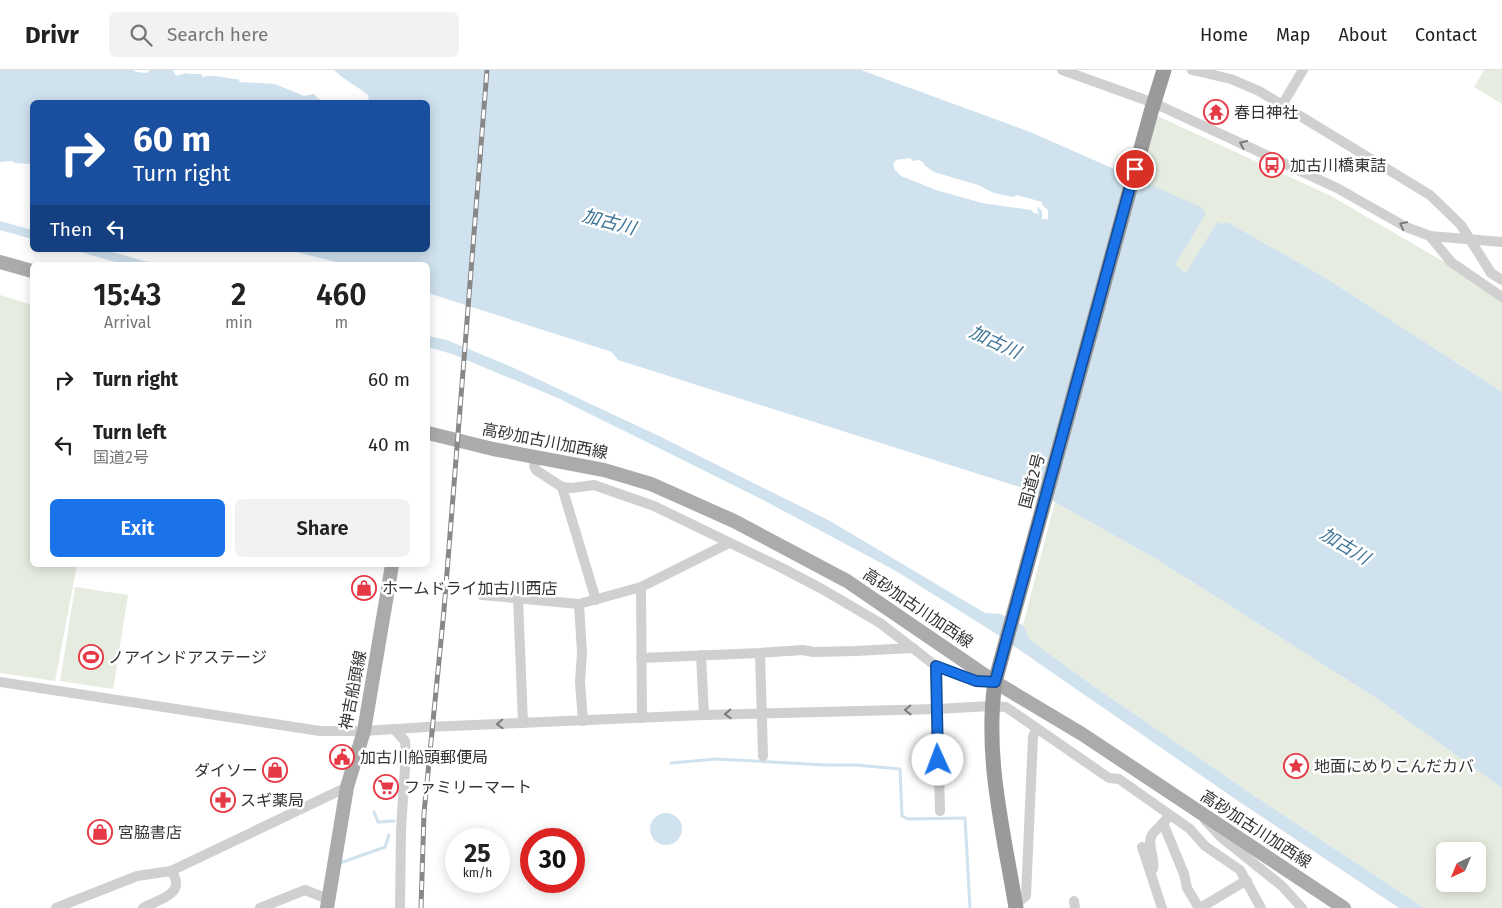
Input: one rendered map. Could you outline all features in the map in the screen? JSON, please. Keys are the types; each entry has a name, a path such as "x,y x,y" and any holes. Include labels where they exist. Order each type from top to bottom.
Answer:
{"highway":[{"name":"国道2号","path":"1016,906 993,771 991,706 995,682 1152,107 1164,70"}],"main road":[{"path":"0,262 30,270"},
{"name":"高砂加古川加西線","path":"430,433 493,449 604,470 641,481 734,521 847,581 995,682 1082,734 1344,908"},
{"name":"神吉船頭線","path":"328,904 347,787 364,731 392,567"}],"street":[{"path":"1062,70 1337,188 1406,227 1430,236 1502,242"},
{"path":"1192,70 1215,72 1244,84 1430,195 1461,225 1491,273 1502,280"},
{"path":"1282,105 1303,70"},
{"path":"1430,236 1451,262 1502,297"},
{"path":"537,456 534,466 536,470 562,487 572,488 594,485 654,506 822,589 880,623 936,666 976,681 995,682"},
{"path":"562,487 596,600"},
{"path":"482,595 579,604 622,591 641,588 729,543"},
{"path":"641,588 642,718"},
{"path":"518,598 523,723"},
{"path":"579,604 582,653 580,682 583,721"},
{"path":"641,658 760,654 803,650 813,652 913,648"},
{"path":"760,654 763,756"},
{"path":"701,656 704,715"},
{"path":"936,666 940,811"},
{"path":"0,682 320,731 364,731 704,715 1006,707 1036,730 1109,778 1119,779 1166,819 1190,829 1205,846 1240,870 1261,908"},
{"path":"394,729 405,741 406,752 400,830 400,908"},
{"path":"1016,906 1026,896 1033,737 1036,730"},
{"path":"56,908 137,876 171,871 347,787"},
{"path":"1197,811 1221,837 1282,886 1302,908"},
{"path":"1151,874 1154,865 1150,841 1152,835 1166,819"},
{"path":"1166,819 1187,888 1200,908 1247,881"},
{"path":"1142,847 1162,908"},
{"path":"143,908 169,895 175,889 176,882 171,871"},
{"path":"260,908 273,906 305,890 328,904"}],"shaded area":[{"path":"1484,70 1502,70 1502,104 1474,87"},
{"path":"1155,115 1331,196 1451,266 1502,300 1502,392 1324,277 1227,222 1222,224 1217,222 1187,273 1174,265 1205,215 1205,211 1136,179"},
{"path":"0,295 30,304 30,567 77,567 55,681 0,673"},
{"path":"1055,502 1156,559 1376,698 1502,788 1502,908 1424,908 1256,797 1092,685 1030,640 1023,625"},
{"name":"ノアインドアステージ","path":"75,587 128,595 113,689 60,681"}],"water":[{"path":"0,70 132,70 147,73 150,70 173,70 176,76 186,73 201,74 203,77 238,79 240,82 275,84 304,96 314,94 321,100 30,100 30,164 15,163 12,161 0,162"},
{"name":"加古川","path":"334,70 861,70 1030,132 1201,207 1205,211 1205,215 1175,265 1186,273 1217,222 1222,224 1227,222 1324,277 1502,392 1502,788 1376,698 1156,559 1055,502 1023,488 618,360 612,352 430,294 430,262 335,262 297,252 430,252 430,100 369,100 368,95","holes":["910,158 913,161 919,160 934,172 978,185 994,193 1013,197 1017,195 1042,202 1042,205 1048,210 1048,219 1042,219 1042,211 1038,207 1039,214 1031,210 982,203 936,190 901,176 895,170 893,164 896,160"]},
{"path":"0,221 30,229 30,238 0,230"},
{"path":"80,252 112,252 148,262 115,262"},
{"path":"430,336 447,340 514,368 659,436 830,521 985,613 1000,614 1023,625 1030,640 1092,685 1256,797 1424,908 1399,908 1241,803 995,633 896,571 765,501 560,399 452,354 430,348"},
{"path":"666,813 678,817 682,829 678,841 666,845 654,841 650,829 654,817"}],"waterway":[{"path":"671,763 716,759 856,765 900,769 902,816 908,819 965,818 970,908"},
{"path":"374,812 378,822 394,821"},
{"path":"340,863 385,847 389,835"}],"railway":[{"path":"421,908 424,813 444,610 487,70"}],"place":[{"name":"春日神社","path":"1216,112"},
{"name":"加古川橋東詰","path":"1272,165"},
{"name":"ホームドライ加古川西店","path":"364,588"},
{"name":"ノアインドアステージ","path":"91,657"},
{"name":"加古川船頭郵便局","path":"342,757"},
{"name":"地面にめりこんだカバ","path":"1296,766"},
{"name":"ダイソー","path":"275,770"},
{"name":"ファミリーマート","path":"386,787"},
{"name":"スギ薬局","path":"223,800"},
{"name":"宮脇書店","path":"100,832"}],"route":[{"path":"938,760 936,666 976,681 995,682 1135,169"}]}
